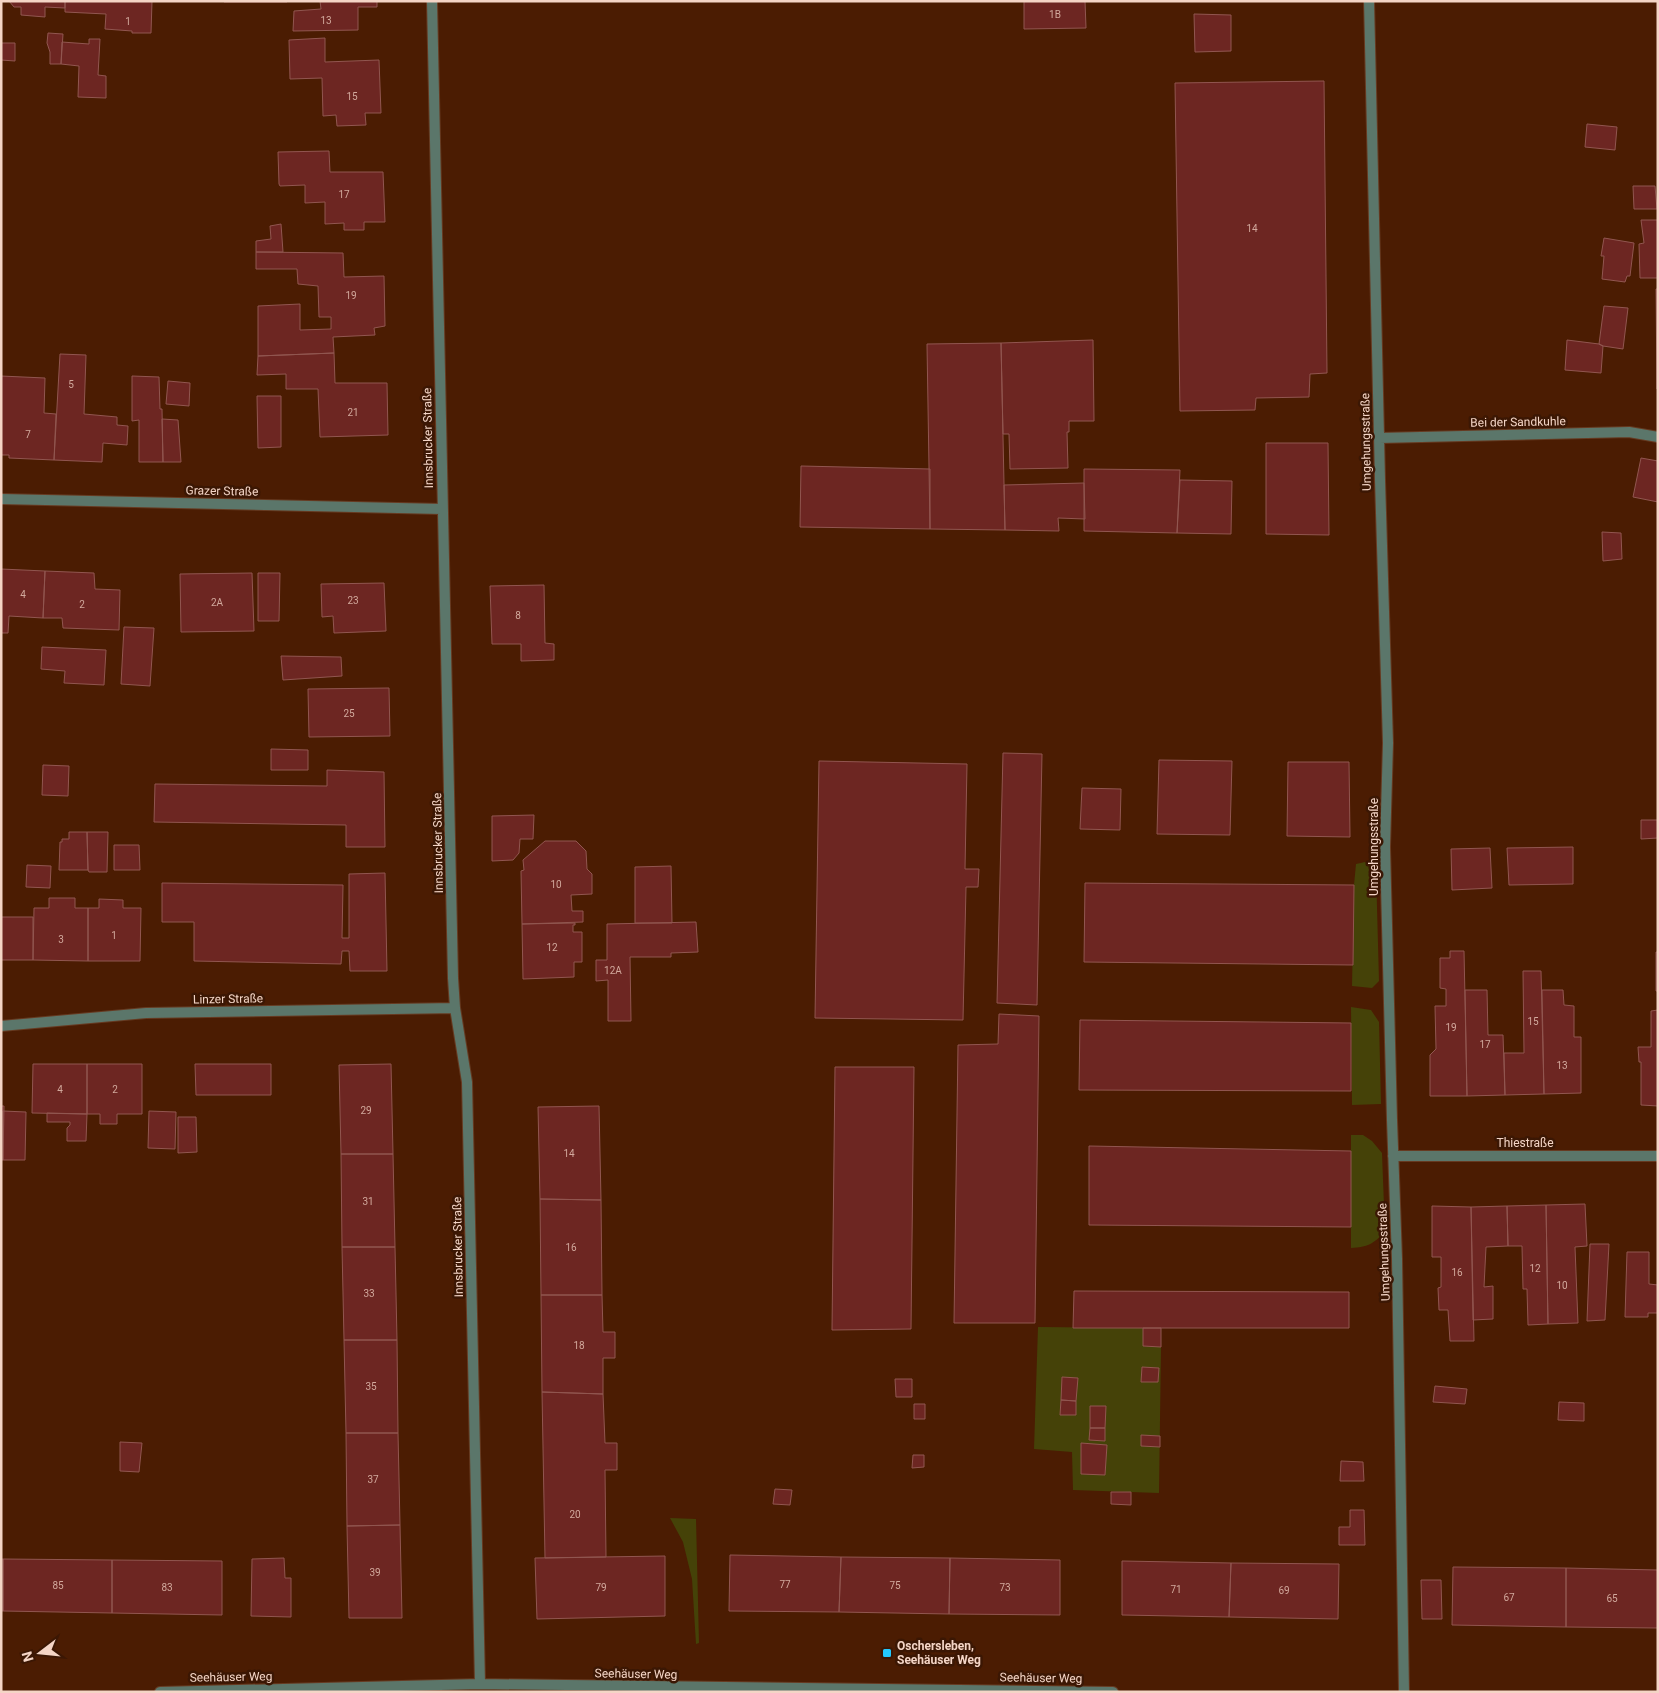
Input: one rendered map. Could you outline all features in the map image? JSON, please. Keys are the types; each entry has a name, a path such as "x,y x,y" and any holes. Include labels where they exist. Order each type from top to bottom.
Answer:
{"street":[{"name":"Innsbrucker Straße","path":"432,1 453,978 455,1008 467,1082 480,1684"},
{"name":"Umgehungsstraße","path":"1369,1 1388,743 1386,847 1397,1259 1404,1692"},
{"name":"Bei der Sandkuhle","path":"1379,438 1629,432 1658,437"},
{"name":"Grazer Straße","path":"1,499 442,509"},
{"name":"Linzer Straße","path":"1,1026 146,1013 455,1008"},
{"name":"Thiestraße","path":"1393,1156 1658,1156"},
{"name":"Seehäuser Weg","path":"160,1692 480,1684 688,1689 1113,1692"}],"shaded area":[{"path":"1365,862 1376,870 1379,981 1372,988 1352,986 1356,864"},
{"path":"1351,1007 1371,1010 1379,1022 1381,1104 1352,1105"},
{"path":"1351,1135 1363,1135 1372,1141 1382,1153 1385,1232 1370,1244 1351,1248"},
{"path":"1038,1327 1143,1328 1143,1346 1161,1347 1159,1493 1073,1490 1072,1452 1034,1449"},
{"path":"670,1518 696,1519 699,1643 696,1644 692,1579 683,1542"}],"building":[{"path":"9,1 65,1 65,8 45,7 45,17 21,15 21,7 14,7"},
{"path":"65,1 152,1 151,33 132,33 132,31 105,29 106,14 65,12"},
{"path":"287,1 287,2 224,2"},
{"path":"320,1 377,1 377,7 358,7 358,30 293,31 294,11 321,9"},
{"path":"1024,1 1085,1 1086,28 1024,29"},
{"path":"1194,14 1231,15 1231,51 1195,52"},
{"path":"48,33 63,34 61,64 50,64 50,52 47,43"},
{"path":"325,38 325,62 379,60 381,113 365,113 366,125 337,126 336,115 323,116 322,78 290,79 289,40"},
{"path":"89,39 100,39 98,75 106,76 106,98 78,97 79,66 61,64 62,42 89,44"},
{"path":"1,43 15,43 15,61 1,60"},
{"path":"1324,81 1327,373 1310,374 1309,397 1256,398 1255,410 1180,411 1175,83"},
{"path":"1587,124 1617,127 1615,150 1585,147"},
{"path":"329,151 330,172 383,172 385,222 364,222 364,230 344,230 344,223 325,224 325,202 305,203 305,185 280,186 278,152"},
{"path":"1633,186 1655,186 1657,209 1634,209"},
{"path":"1641,220 1658,220 1658,278 1640,278 1639,244 1644,243"},
{"path":"281,224 283,252 256,252 256,241 271,239 270,226"},
{"path":"1604,238 1634,243 1630,276 1627,276 1625,282 1602,279 1604,256 1601,256"},
{"path":"256,252 343,253 344,277 384,276 385,326 374,328 375,335 333,337 334,353 258,356 258,306 300,304 300,330 331,329 331,317 319,317 318,286 298,284 297,269 256,269"},
{"path":"1656,289 1658,289 1657,389"},
{"path":"1604,306 1628,308 1623,349 1599,344"},
{"path":"1093,340 1094,421 1069,421 1069,432 1067,432 1068,468 1010,469 1009,434 1003,434 1001,343"},
{"path":"1567,340 1603,346 1601,373 1565,370"},
{"path":"1001,343 1005,530 930,529 927,344"},
{"path":"334,353 335,383 387,383 388,435 320,437 318,389 286,389 286,374 257,375 258,356"},
{"path":"60,354 86,355 84,414 117,417 117,425 128,426 127,445 103,443 102,462 54,460"},
{"path":"1,376 45,378 44,413 56,414 54,460 9,458 9,455 1,455"},
{"path":"132,376 159,377 163,462 139,462 139,420 132,421"},
{"path":"168,381 190,383 189,406 166,404"},
{"path":"257,396 281,396 281,447 258,448"},
{"path":"162,419 178,420 181,462 163,462"},
{"path":"1266,443 1328,443 1329,535 1266,534"},
{"path":"1641,458 1658,461 1658,502 1633,497"},
{"path":"801,466 930,469 930,529 800,527"},
{"path":"1084,469 1180,470 1177,533 1084,531"},
{"path":"1180,480 1232,481 1231,534 1177,533"},
{"path":"1084,483 1085,519 1058,518 1059,531 1005,530 1004,485"},
{"path":"1602,532 1621,533 1622,559 1603,561"},
{"path":"1,569 45,571 43,618 9,616 8,633 1,633"},
{"path":"45,571 94,573 95,589 120,590 119,630 63,628 62,618 43,618"},
{"path":"252,573 254,631 181,632 180,574"},
{"path":"258,573 280,573 279,621 258,621"},
{"path":"384,583 386,631 334,633 333,616 322,617 321,584"},
{"path":"544,585 545,643 554,644 554,660 521,661 521,644 492,644 490,586"},
{"path":"124,627 154,628 150,686 121,684"},
{"path":"42,647 106,650 104,685 64,683 65,671 41,669"},
{"path":"281,656 341,657 342,676 283,680"},
{"path":"389,688 390,736 309,737 308,689"},
{"path":"271,749 308,750 308,770 271,770"},
{"path":"1003,753 1042,754 1037,1005 997,1003"},
{"path":"1159,760 1232,761 1230,835 1157,834"},
{"path":"819,761 967,764 965,869 979,869 978,887 966,887 963,1020 815,1018"},
{"path":"1288,762 1349,762 1350,837 1287,836"},
{"path":"43,765 69,766 68,796 42,795"},
{"path":"327,770 384,772 385,847 346,847 346,825 154,822 155,784 327,786"},
{"path":"1082,788 1121,789 1120,830 1080,829"},
{"path":"534,815 533,839 520,839 519,853 513,860 492,861 492,816"},
{"path":"1641,820 1658,820 1658,838 1641,839"},
{"path":"69,832 87,832 88,870 59,870 60,842 62,842 62,839 69,839"},
{"path":"87,832 108,832 107,872 89,872 88,870"},
{"path":"545,841 576,841 586,851 587,869 592,874 592,894 571,895 572,911 583,911 583,922 522,924 521,871 524,870 523,860"},
{"path":"114,845 139,845 140,870 114,870"},
{"path":"1573,847 1573,884 1509,885 1507,848"},
{"path":"1490,848 1492,888 1452,890 1451,849"},
{"path":"27,865 51,866 50,888 26,887"},
{"path":"671,866 672,923 635,923 635,867"},
{"path":"385,873 387,971 350,971 349,951 342,951 341,964 194,961 194,922 162,922 162,883 343,885 342,938 349,938 349,874"},
{"path":"1085,883 1354,885 1353,965 1084,962"},
{"path":"49,898 75,898 75,908 88,908 88,961 33,960 34,908 49,908"},
{"path":"99,899 123,900 123,908 141,908 140,961 88,961 88,908 99,908"},
{"path":"1,917 33,917 33,960 1,960"},
{"path":"696,922 698,952 671,953 671,957 630,957 631,1021 608,1021 608,980 596,981 596,960 607,960 607,924"},
{"path":"575,923 573,925 573,932 582,932 582,962 574,962 574,977 523,979 522,924"},
{"path":"1450,951 1464,951 1467,1096 1430,1096 1430,1055 1436,1049 1435,1006 1446,1006 1446,989 1440,988 1440,958 1450,958"},
{"path":"1656,952 1658,952 1658,991 1656,991"},
{"path":"1523,971 1541,971 1544,1094 1505,1095 1504,1053 1524,1053"},
{"path":"1465,990 1487,990 1488,1035 1503,1035 1505,1095 1467,1096"},
{"path":"1542,990 1563,990 1564,1005 1574,1006 1574,1037 1581,1037 1581,1093 1544,1094"},
{"path":"1658,1010 1658,1106 1641,1105 1641,1062 1639,1062 1638,1047 1651,1047 1651,1011"},
{"path":"999,1014 1039,1016 1035,1323 954,1323 958,1045 998,1044"},
{"path":"1080,1020 1351,1023 1351,1091 1079,1090"},
{"path":"33,1064 87,1064 87,1114 32,1113"},
{"path":"87,1064 142,1064 142,1114 117,1114 117,1124 100,1124 100,1114 87,1114"},
{"path":"195,1064 271,1064 271,1095 196,1095"},
{"path":"391,1064 393,1154 341,1154 339,1065"},
{"path":"835,1067 914,1067 911,1329 832,1330"},
{"path":"1,1106 4,1106 3,1160 1,1160"},
{"path":"599,1106 601,1200 540,1199 538,1107"},
{"path":"3,1111 26,1112 25,1160 3,1160"},
{"path":"149,1111 176,1112 175,1149 148,1148"},
{"path":"47,1113 87,1114 86,1141 67,1141 67,1128 70,1122 47,1122"},
{"path":"178,1117 196,1117 197,1152 178,1153"},
{"path":"1089,1146 1351,1151 1351,1227 1089,1225"},
{"path":"341,1154 393,1154 395,1247 342,1247"},
{"path":"540,1199 601,1200 602,1295 541,1295"},
{"path":"1585,1204 1587,1246 1575,1247 1578,1323 1548,1324 1546,1205"},
{"path":"1546,1205 1548,1324 1528,1325 1527,1289 1523,1289 1522,1246 1508,1246 1507,1206"},
{"path":"1432,1206 1471,1207 1474,1341 1450,1341 1448,1310 1439,1310 1438,1288 1441,1287 1441,1257 1432,1257"},
{"path":"1507,1206 1508,1246 1486,1247 1484,1287 1493,1286 1493,1319 1473,1320 1471,1207"},
{"path":"1590,1244 1609,1244 1605,1320 1587,1321"},
{"path":"342,1247 395,1247 397,1340 344,1340"},
{"path":"1627,1252 1649,1252 1649,1284 1658,1285 1658,1313 1648,1313 1648,1317 1625,1317"},
{"path":"1074,1291 1349,1292 1349,1328 1073,1328"},
{"path":"541,1295 602,1295 603,1332 615,1332 615,1358 603,1358 603,1394 542,1392"},
{"path":"1143,1328 1161,1328 1161,1347 1143,1346"},
{"path":"344,1340 397,1340 398,1433 346,1433"},
{"path":"1142,1367 1159,1368 1158,1382 1141,1382"},
{"path":"1062,1377 1078,1378 1076,1401 1061,1400"},
{"path":"895,1379 912,1379 912,1397 896,1397"},
{"path":"1435,1386 1467,1389 1465,1404 1433,1402"},
{"path":"542,1392 603,1394 605,1443 617,1443 617,1470 605,1470 606,1557 545,1558"},
{"path":"1061,1400 1076,1401 1076,1415 1060,1415"},
{"path":"1559,1402 1584,1403 1584,1421 1558,1420"},
{"path":"914,1404 925,1404 925,1419 914,1419"},
{"path":"1090,1406 1106,1406 1105,1428 1090,1428"},
{"path":"1090,1428 1105,1428 1105,1441 1089,1440"},
{"path":"346,1433 398,1433 400,1525 347,1526"},
{"path":"1141,1435 1160,1436 1160,1447 1141,1446"},
{"path":"120,1442 142,1443 139,1472 120,1471"},
{"path":"1081,1443 1107,1445 1105,1475 1081,1474"},
{"path":"913,1455 924,1455 924,1467 912,1468"},
{"path":"1341,1461 1363,1462 1364,1481 1340,1481"},
{"path":"775,1489 792,1490 790,1505 773,1504"},
{"path":"1111,1492 1131,1492 1131,1505 1111,1504"},
{"path":"1350,1510 1364,1510 1365,1545 1339,1545 1339,1527 1350,1527"},
{"path":"400,1525 402,1618 349,1618 347,1526"},
{"path":"730,1555 841,1557 839,1612 729,1611"},
{"path":"665,1556 665,1616 537,1619 535,1558"},
{"path":"841,1557 950,1558 949,1614 839,1612"},
{"path":"284,1558 285,1578 291,1578 291,1617 251,1616 252,1559"},
{"path":"950,1558 1060,1560 1060,1615 949,1614"},
{"path":"1,1559 3,1559 3,1611 1,1611"},
{"path":"3,1559 112,1560 112,1613 3,1611"},
{"path":"112,1560 222,1561 222,1615 112,1613"},
{"path":"1122,1561 1231,1563 1229,1617 1122,1615"},
{"path":"1231,1563 1339,1564 1338,1619 1229,1617"},
{"path":"1453,1567 1566,1568 1566,1627 1452,1625"},
{"path":"1566,1568 1658,1570 1658,1628 1566,1627"},
{"path":"1421,1580 1441,1580 1442,1619 1422,1619"}],"place":[{"name":"Oschersleben, Seehäuser Weg","path":"887,1653"}]}
